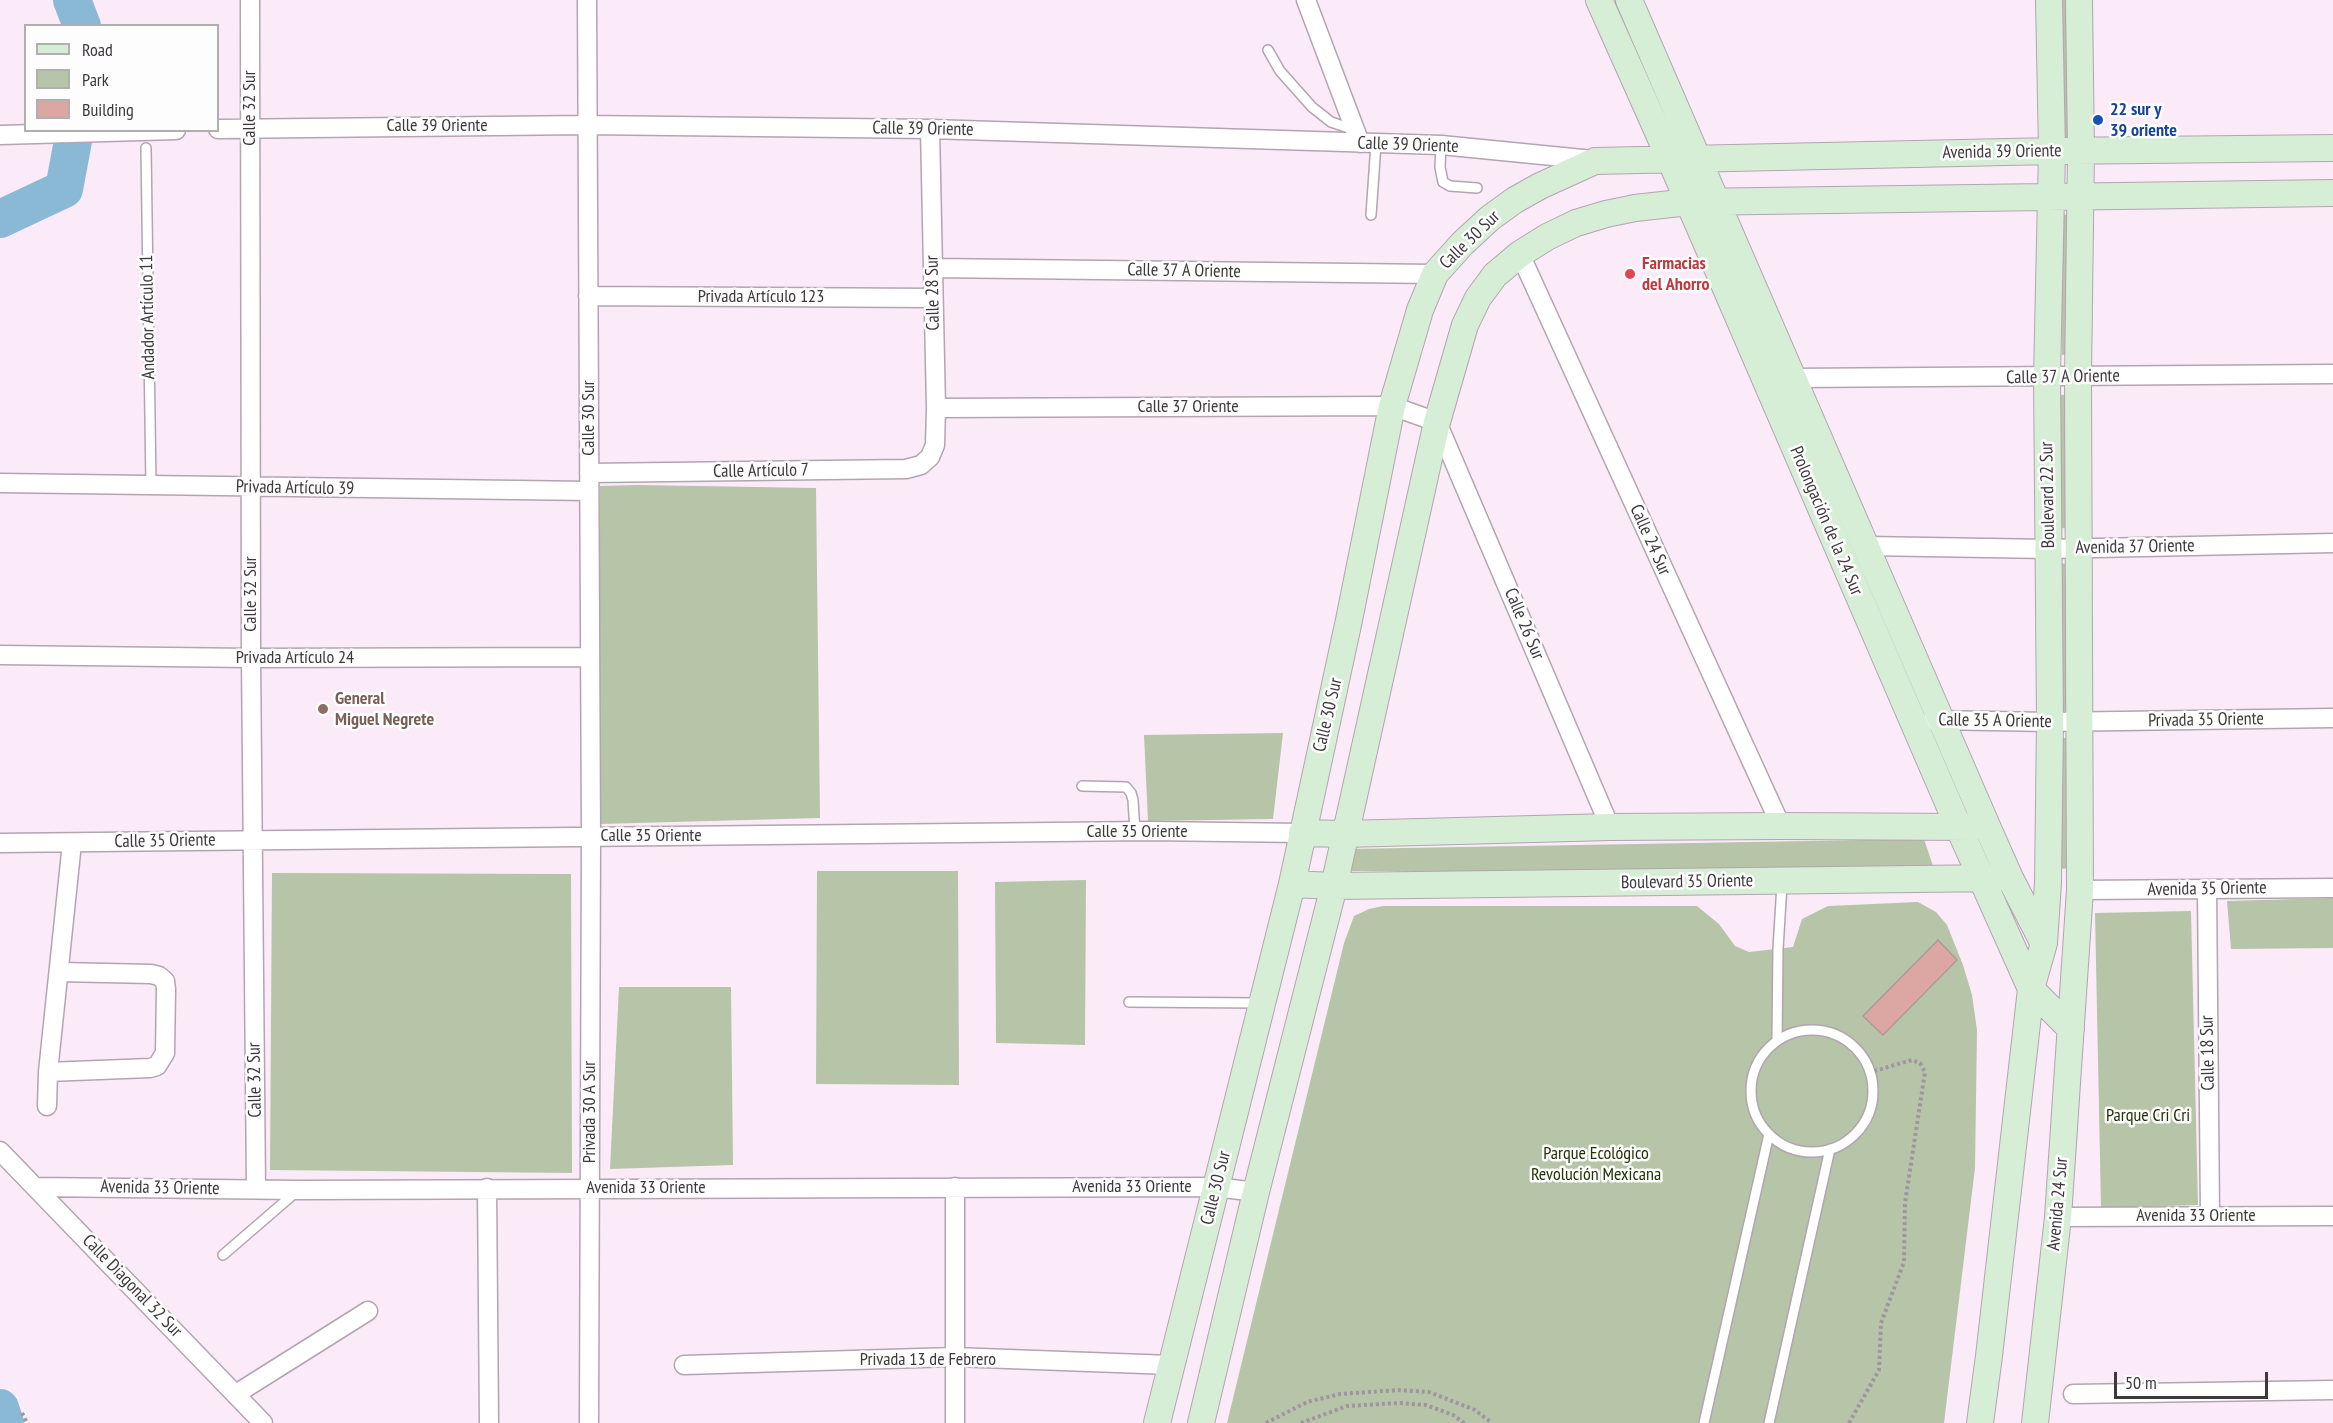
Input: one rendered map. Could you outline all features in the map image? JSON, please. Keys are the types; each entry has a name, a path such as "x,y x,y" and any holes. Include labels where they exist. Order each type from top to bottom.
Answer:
{"main road":[{"name":"Prolongación de la 24 Sur","path":"1599,0 1689,202 1980,878 2031,989 2071,1029"},
{"name":"Prolongación de la 24 Sur","path":"1629,0 2010,878 2044,943 2074,983"},
{"name":"Boulevard 22 Sur","path":"2031,989 2044,943 2048,883 2050,722 2047,377 2052,151 2049,0"},
{"name":"Boulevard 22 Sur","path":"2074,983 2080,890 2078,377 2081,151 2079,0"},
{"name":"Avenida 39 Oriente","path":"1670,159 2333,148"},
{"name":"Calle 30 Sur","path":"1156,1423 1292,884 1392,406 1419,310 1435,274 1490,218 1515,200 1595,160 1670,159"},
{"path":"1201,1423 1256,1192 1334,886 1437,422 1465,325 1478,298 1495,275 1520,254 1576,223 1635,208 1689,202 2333,193"},
{"path":"1302,833 1344,834 1610,827 1959,828 1987,826"},
{"name":"Boulevard 35 Oriente","path":"1292,884 1334,886 2010,878 2080,890"},
{"name":"Avenida 24 Sur","path":"2035,1423 2058,1217 2074,983"},
{"path":"1980,1423 2031,989"}],"street":[{"name":"Calle 32 Sur","path":"250,0 251,658 256,1188"},
{"name":"Calle 30 Sur","path":"586,0 591,836"},
{"path":"1306,0 1364,139"},
{"name":"Calle 39 Oriente","path":"219,129 587,125 930,129 1364,139 1595,160"},
{"name":"Calle 28 Sur","path":"930,129 936,408 935,445 930,457"},
{"path":"0,135 128,132"},
{"name":"Calle 24 Sur","path":"1520,254 1781,826"},
{"name":"Calle 37 A Oriente","path":"933,268 1435,274"},
{"name":"Privada Artículo 123","path":"588,297 933,298"},
{"name":"Calle 37 A Oriente","path":"1793,378 2333,374"},
{"name":"Calle 37 Oriente","path":"936,408 1392,406 1437,422"},
{"name":"Calle 26 Sur","path":"1437,422 1610,827"},
{"name":"Calle Artículo 7","path":"589,482 906,469 921,465 930,457"},
{"name":"Privada Artículo 39","path":"0,483 251,488 589,482"},
{"name":"Avenida 37 Oriente","path":"1865,546 2078,549 2333,543"},
{"name":"Privada Artículo 24","path":"0,655 251,658 590,657"},
{"name":"Privada 35 Oriente","path":"2079,722 2333,718"},
{"name":"Calle 35 A Oriente","path":"1912,720 2079,722"},
{"name":"Calle 35 Oriente","path":"0,843 591,836 1302,833"},
{"name":"Privada 30 A Sur","path":"589,1423 591,836"},
{"path":"47,1106 48,1072 72,843"},
{"name":"Avenida 35 Oriente","path":"2080,890 2333,888"},
{"name":"Calle 18 Sur","path":"2207,889 2210,1216"},
{"path":"48,1072 150,1068 157,1066 165,1053 166,990 165,981 159,976 60,972"},
{"name":"Calle Diagonal 32 Sur","path":"0,1151 262,1423"},
{"name":"Avenida 33 Oriente","path":"36,1186 298,1190 1216,1187 1256,1192"},
{"path":"955,1187 955,1423"},
{"path":"487,1188 489,1423"},
{"name":"Avenida 33 Oriente","path":"2058,1217 2333,1216"},
{"path":"236,1394 368,1311"},
{"name":"Privada 13 de Febrero","path":"684,1365 954,1357 1171,1365"},
{"path":"2073,1394 2333,1390"}],"lane":[{"path":"1268,50 1280,71 1312,108 1364,139 1371,215"},
{"path":"1441,145 1440,167 1443,182 1450,186 1477,188"},
{"name":"Andador Artículo 11","path":"146,148 151,486"},
{"path":"1082,786 1126,787 1133,800 1135,832"},
{"path":"1777,1040 1778,949 1782,881"},
{"path":"1129,1002 1262,1003"},
{"path":"1812,1029 1831,1032 1849,1041 1862,1054 1871,1072 1874,1091 1871,1110 1862,1127 1848,1140 1830,1149 1814,1152 1798,1150 1782,1144 1768,1134 1758,1120 1752,1103 1751,1085 1755,1068 1764,1052 1777,1040 1793,1033 1812,1029"},
{"path":"1704,1423 1768,1134"},
{"path":"1769,1423 1830,1149"},
{"path":"223,1256 298,1190"}],"path":[{"path":"1849,1423 1879,1370 1881,1323 1904,1262 1905,1203 1925,1072 1920,1063 1912,1060 1871,1072"},
{"path":"1266,1423 1306,1402 1340,1394 1398,1389 1429,1392 1475,1410 1492,1423"},
{"path":"1301,1423 1347,1406 1400,1403 1426,1405 1453,1415 1464,1423"},
{"path":"22,1413 27,1423"}],"green space":[{"path":"2054,0 2070,0 2072,139 2060,141"},
{"path":"2074,214 2073,353 2062,355 2060,215"},
{"path":"2074,394 2074,529 2060,528 2061,395"},
{"path":"600,486 816,488 820,818 600,824"},
{"path":"2052,563 2073,564 2074,711 2052,711"},
{"path":"1283,733 1273,819 1148,821 1144,735"},
{"path":"2054,738 2076,738 2077,868 2055,869"},
{"path":"1924,839 1935,872 1348,871 1347,849"},
{"path":"817,871 958,871 959,1085 816,1084"},
{"path":"272,873 571,874 572,1173 270,1170"},
{"path":"1086,880 1085,1045 996,1043 995,882"},
{"path":"2333,898 2333,948 2231,949 2227,901"},
{"name":"Parque Ecológico Revolución Mexicana","path":"1918,902 1936,912 1947,925 1972,995 1977,1030 1975,1168 1944,1423 1227,1423 1344,943 1354,916 1383,906 1697,906 1719,924 1735,946 1749,952 1793,947 1802,919 1828,906"},
{"name":"Parque Cri Cri","path":"2191,911 2198,1205 2101,1208 2095,913"},
{"path":"619,987 731,987 733,1165 610,1169"}],"building":[{"path":"1938,940 1957,960 1883,1035 1863,1016"}],"waterway":[{"path":"72,0 81,24"},
{"path":"0,219 64,189 75,132"},
{"path":"0,1408 5,1423"}],"place":[{"name":"22 sur y 39 oriente","path":"2098,120"},
{"name":"Farmacias del Ahorro","path":"1630,274"},
{"name":"General Miguel Negrete","path":"323,709"}]}
